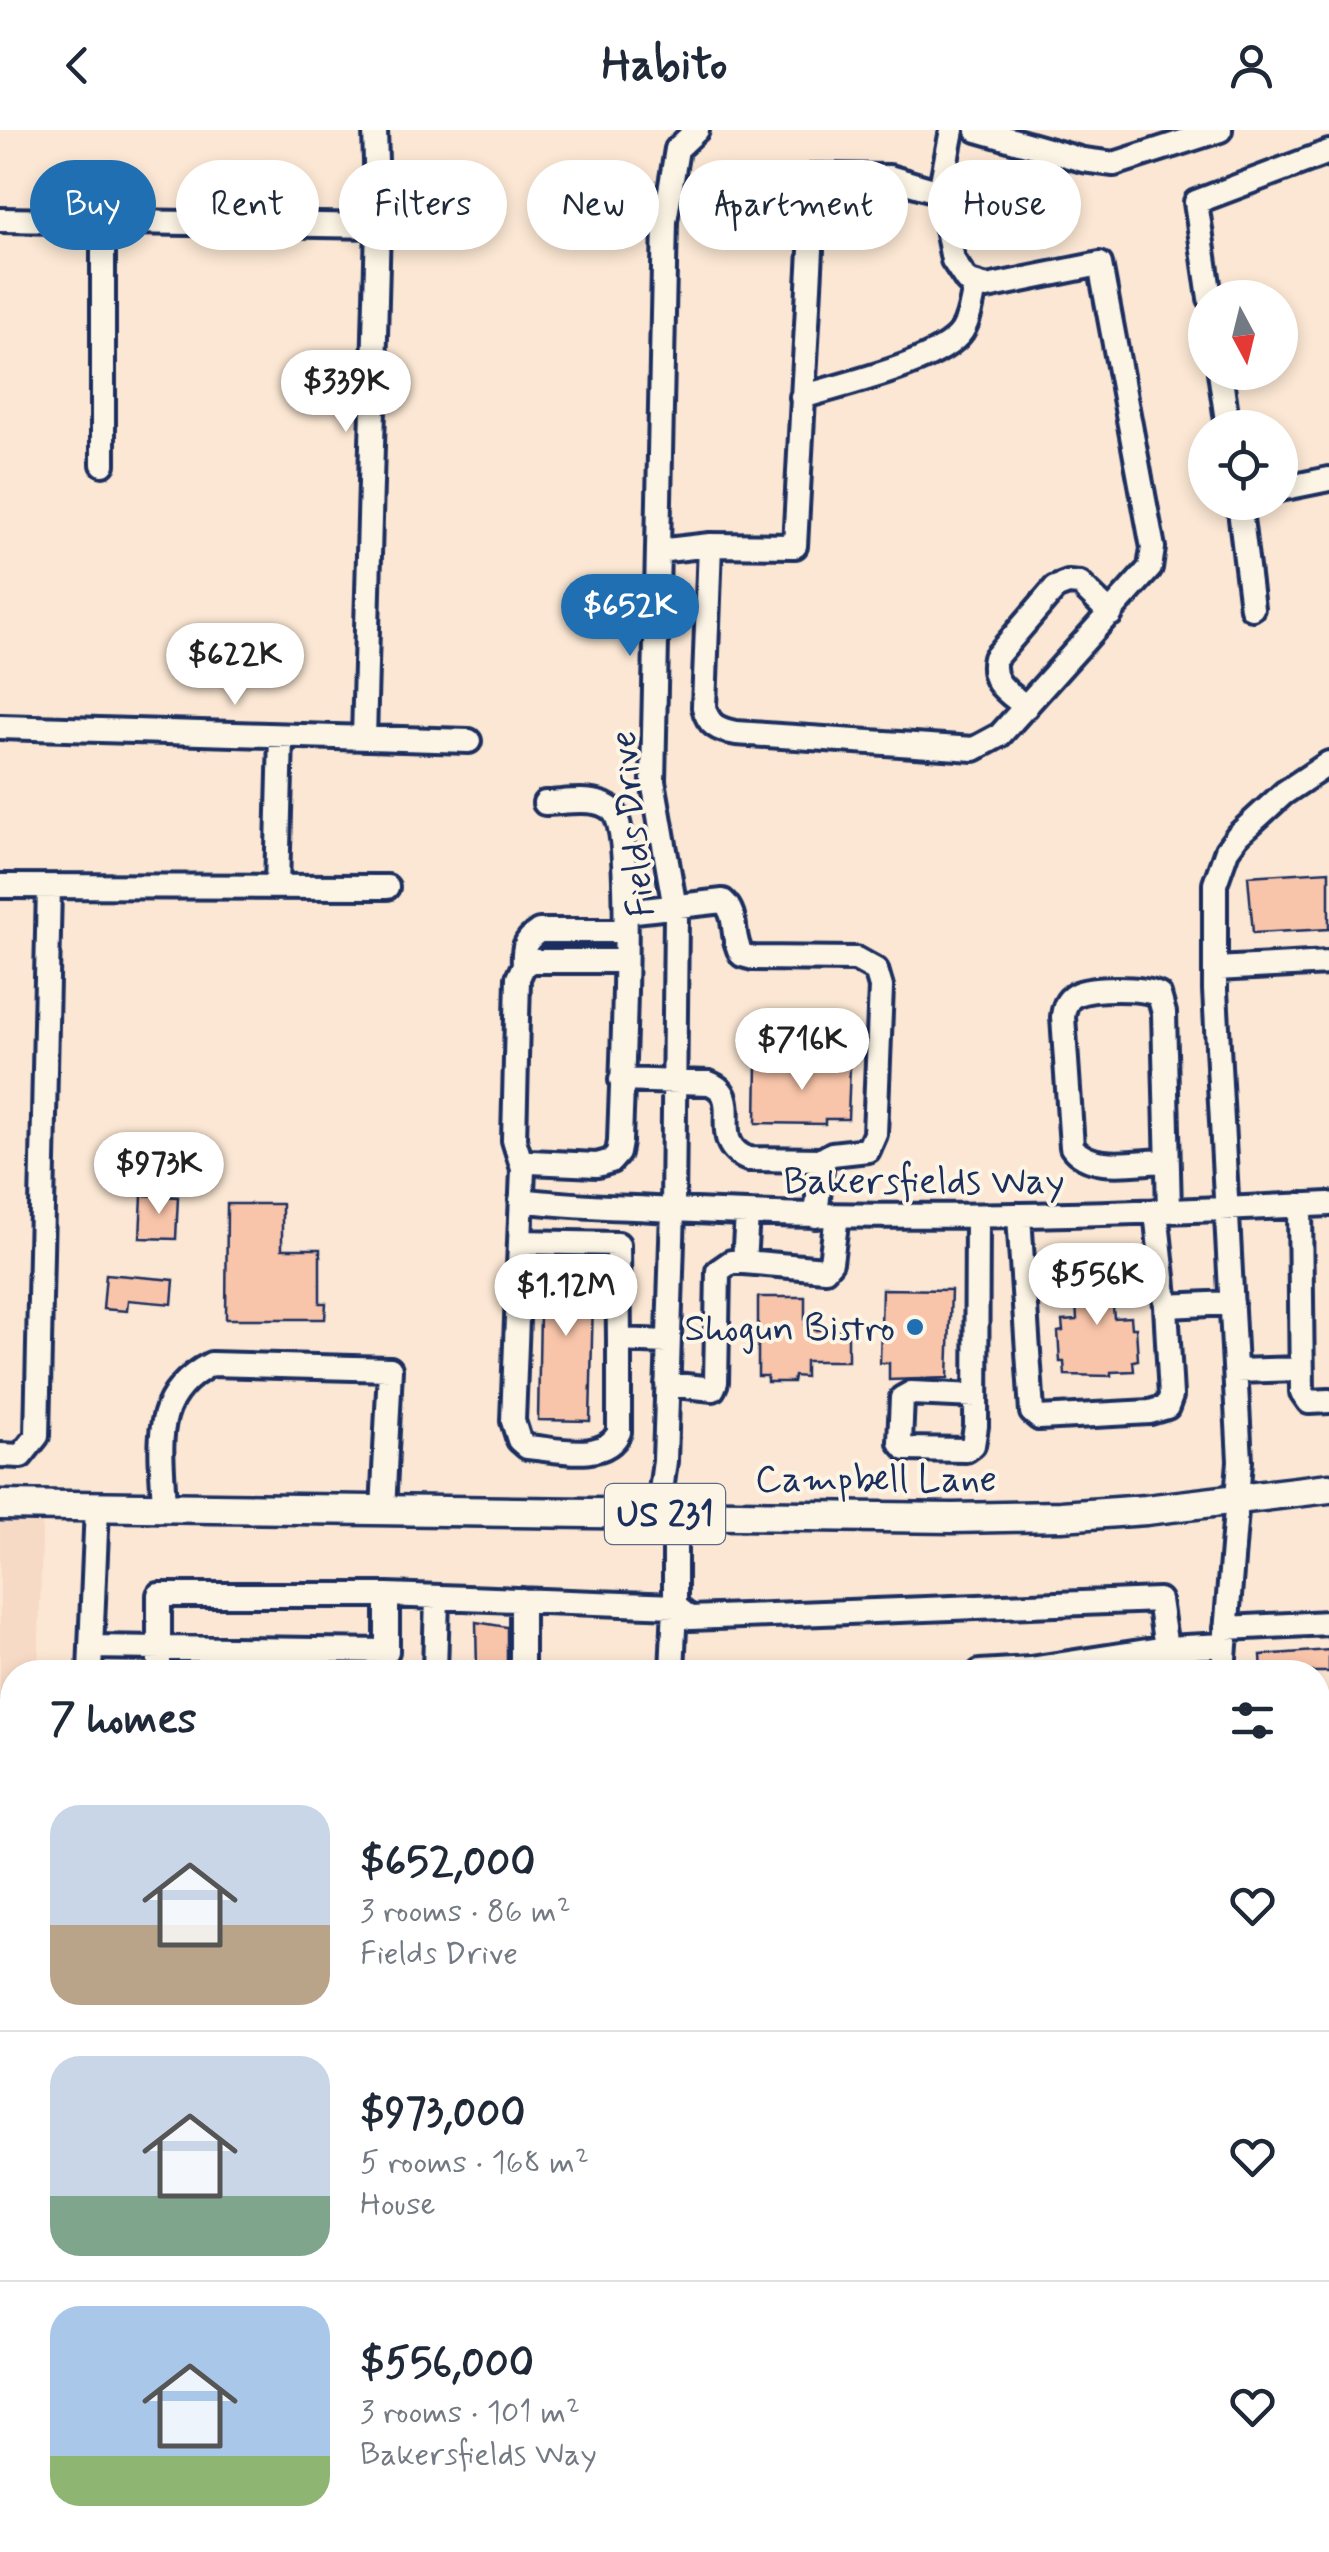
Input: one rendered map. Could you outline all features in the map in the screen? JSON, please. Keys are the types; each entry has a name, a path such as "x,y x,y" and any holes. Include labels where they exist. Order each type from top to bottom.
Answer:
{"main road":[{"name":"Campbell Lane","path":"0,1505 1061,1516 1329,1488"}],"street":[{"path":"375,130 376,160"},
{"path":"946,160 952,130"},
{"path":"977,130 1083,160 1114,164 1220,130"},
{"name":"Fields Drive","path":"673,1660 675,1606 665,1461 673,1210 675,904 654,780 665,221 677,149 694,132"},
{"path":"1207,280 1196,202 1329,152"},
{"path":"658,551 710,546 795,546 815,176 889,177 928,188"},
{"path":"0,220 30,220"},
{"path":"156,221 339,225"},
{"path":"103,250 103,464"},
{"path":"364,738 377,250"},
{"path":"710,546 704,706 717,729 974,749 1000,734 1150,568 1154,557 1100,264 988,287 976,286 967,281 951,250"},
{"path":"802,397 939,351 963,330 976,286"},
{"path":"1298,486 1329,480"},
{"path":"1241,520 1252,608"},
{"path":"1026,707 998,684 992,670 994,658 1055,588 1080,584 1110,614"},
{"path":"0,727 469,741"},
{"path":"277,887 281,736"},
{"path":"1224,1660 1240,1461 1215,969 1215,884 1227,850 1244,828 1329,764"},
{"path":"522,1168 530,1162 612,1162 620,1142 625,921 621,828 613,811 602,804 545,803"},
{"path":"0,886 387,887"},
{"path":"0,1456 22,1456 37,1436 49,887"},
{"path":"613,1208 618,1244 619,1432 613,1444 600,1451 528,1447 519,1440 512,1421 522,1168 514,1140 515,1030 518,978 524,965 523,948 530,937 539,932 625,921 675,904 723,901 730,907 742,955 856,959 876,970 881,988 875,1134 868,1150 832,1154 822,1160 740,1156 727,1138 727,1101 723,1091 709,1083 622,1080"},
{"path":"524,965 532,961 624,961"},
{"path":"1215,969 1329,964"},
{"path":"1018,1216 1032,1412 1040,1418 1150,1412 1167,1406 1171,1396 1162,1210 1167,1161 1164,1012 1159,994 1140,989 1072,996 1063,1017 1072,1147 1088,1161 1167,1161"},
{"path":"667,1384 713,1389 718,1271 731,1262 826,1268 831,1262 822,1160"},
{"name":"Bakersfields Way","path":"520,1200 747,1215 827,1216 1018,1216 1329,1204"},
{"path":"1300,1205 1302,1392 1309,1402 1329,1402"},
{"path":"744,1262 747,1215"},
{"path":"976,1396 978,1216"},
{"path":"520,1242 618,1244"},
{"path":"1166,1306 1232,1303"},
{"path":"619,1340 667,1342"},
{"path":"164,1508 162,1420 188,1376 210,1364 390,1368 384,1511"},
{"path":"1236,1371 1302,1369"},
{"path":"90,1660 97,1507"},
{"path":"158,1660 159,1595 388,1595 675,1606 690,1618 1159,1600 1166,1648"},
{"path":"91,1648 387,1651 388,1595"},
{"path":"435,1660 437,1597"},
{"path":"522,1600 522,1660"},
{"path":"1073,1660 1329,1623"}],"shaded area":[{"path":"0,1505 43,1506 38,1660 0,1660"}],"building":[{"path":"1329,871 1329,929 1253,933 1248,876"},
{"path":"757,1062 850,1064 848,1119 825,1119 825,1124 756,1123"},
{"path":"142,1195 178,1197 176,1239 140,1238"},
{"path":"227,1204 282,1204 282,1249 320,1249 320,1303 326,1303 325,1319 226,1319"},
{"path":"541,1257 594,1258 590,1421 538,1420"},
{"path":"1109,1262 1114,1318 1131,1317 1132,1328 1136,1328 1138,1360 1133,1361 1134,1371 1111,1372 1111,1376 1065,1375 1058,1332 1063,1331 1062,1321 1077,1320 1074,1264"},
{"path":"106,1274 174,1280 172,1304 128,1300 127,1311 103,1309"},
{"name":"Shogun Bistro","path":"882,1289 951,1290 948,1378 889,1380 889,1363 880,1363"},
{"path":"758,1297 805,1297 805,1330 848,1330 848,1361 805,1361 805,1377 794,1376 793,1382 767,1382 767,1376 758,1376"},
{"path":"476,1622 507,1627 507,1660 477,1660"},
{"path":"1329,1650 1329,1660 1261,1660 1261,1655"}],"place":[{"name":"Shogun Bistro","path":"915,1327"}]}
